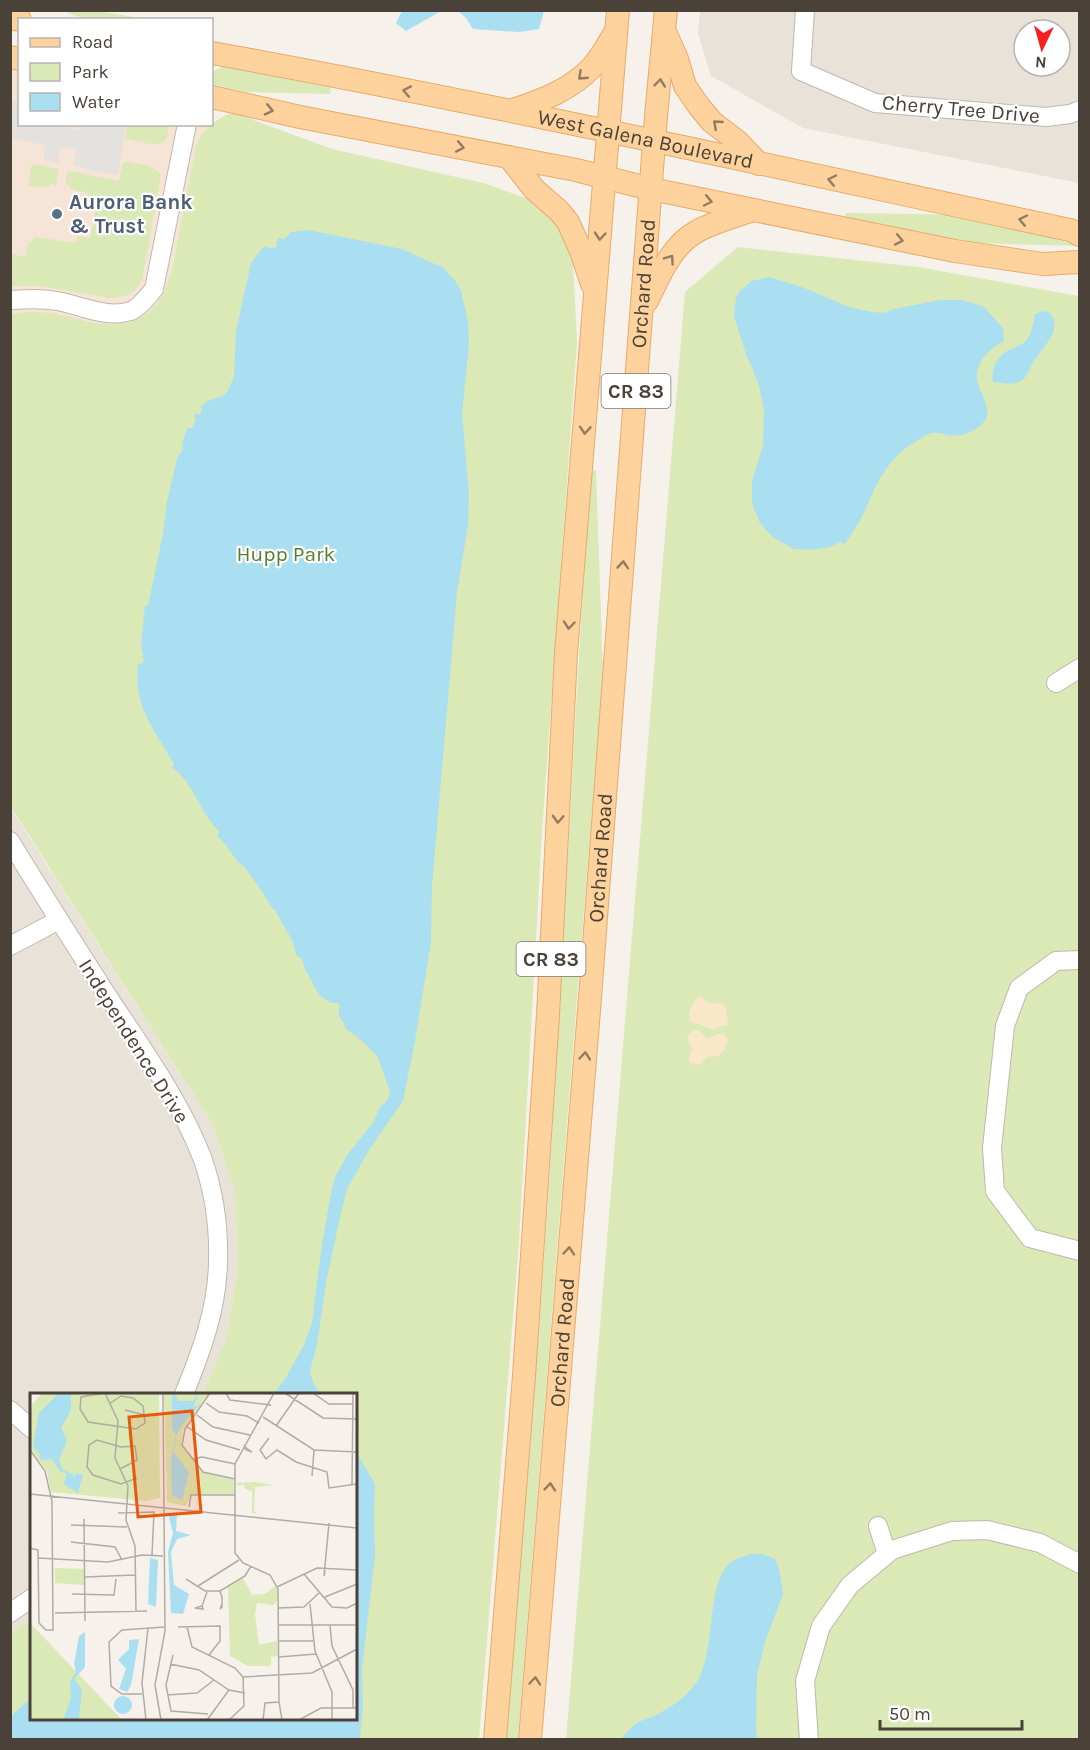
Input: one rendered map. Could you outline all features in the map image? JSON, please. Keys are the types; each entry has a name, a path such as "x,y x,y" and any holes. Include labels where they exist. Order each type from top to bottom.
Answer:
{"main road":[{"path":"512,111 571,87 594,65 618,20"},
{"name":"Orchard Road","path":"495,1740 525,1364 546,1050 566,653 618,20"},
{"path":"666,21 685,86 712,122 737,141 759,164"},
{"name":"Orchard Road","path":"530,1740 589,1010 654,141 666,21"},
{"name":"West Galena Boulevard","path":"214,55 512,111 1070,230 1080,235"},
{"name":"West Galena Boulevard","path":"213,97 300,117 576,170 651,189 956,251 1043,264 1080,262"},
{"path":"509,157 534,189 568,222 581,251 595,294"},
{"path":"642,310 664,267 678,247 694,233 753,210"}],"street":[{"name":"Cherry Tree Drive","path":"805,10 801,71 874,103 1046,117 1070,114 1080,110"},
{"path":"10,300 36,298 59,301 101,313 109,313 132,311 145,300 154,288 187,126"},
{"path":"1056,683 1080,668"},
{"name":"Independence Drive","path":"10,842 162,1079 203,1161 211,1191 218,1262 216,1291 208,1329 185,1393"},
{"path":"10,946 58,920"},
{"path":"1080,960 1056,961 1019,988 1005,1026 992,1148 995,1191 1030,1238 1080,1251"},
{"path":"10,1410 30,1426"},
{"path":"878,1526 887,1554"},
{"path":"809,1740 806,1681 821,1626 850,1585 892,1550 952,1531 987,1530 1040,1543 1080,1564"},
{"path":"10,1613 30,1600"}],"shaded area":[{"path":"700,11 1079,11 1079,183 803,128 711,76 698,34"},
{"path":"10,69 18,70 18,126 208,126 200,136 168,284 160,302 137,321 114,326 39,312 11,314"},
{"path":"11,100 18,102 18,126 65,126 74,130 80,126 126,126 118,175 74,166 76,152 66,147 60,151 58,163 44,160 45,145 11,138"},
{"path":"10,807 213,1125 235,1193 238,1267 226,1340 203,1393 30,1393 30,1620 11,1632"}],"green space":[{"path":"65,11 97,11 140,18 88,18"},
{"path":"224,66 331,88 330,94 246,92 213,84 213,72"},
{"name":"Hupp Park","path":"228,114 237,114 332,149 483,183 529,199 558,223 573,262 577,342 542,832 519,1242 479,1739 11,1739 11,1632 30,1620 30,1720 357,1720 357,1393 203,1393 226,1340 238,1267 235,1193 213,1125 11,807 11,314 53,313 94,323 122,324 135,320 153,308 164,292 171,272 196,146 200,136 208,126 213,126 213,122"},
{"path":"128,126 167,126 168,134 162,143 149,144 125,138"},
{"path":"127,161 150,167 161,175 142,281 133,292 122,297 110,298 40,286 11,286 11,254 25,257 28,243 33,241 34,237 76,243 78,236 90,238 96,207 86,204 88,193 70,189 71,186 65,184 68,171 119,181 122,164"},
{"path":"32,164 59,169 56,185 50,184 49,187 43,186 42,188 28,185"},
{"path":"846,213 972,215 1079,246 968,243 844,218"},
{"path":"738,247 918,267 1079,296 1079,1739 566,1740 685,292"},
{"path":"591,470 596,471 603,672 518,1739 506,1740 550,1174"}],"sand":[{"path":"698,997 711,1004 723,1004 727,1010 728,1025 715,1030 691,1022 689,1012"},
{"path":"696,1030 707,1038 724,1034 728,1040 725,1049 718,1056 707,1057 701,1064 696,1065 689,1062 693,1049 687,1036"}],"water":[{"path":"402,10 441,11 406,31 396,23"},
{"path":"458,11 544,11 539,29 519,32 473,29"},
{"path":"308,230 402,249 441,265 461,291 468,321 469,345 462,413 469,494 468,525 457,593 432,886 431,942 403,1101 369,1150 347,1189 340,1217 326,1283 317,1345 310,1371 319,1393 275,1393 305,1343 312,1323 322,1244 335,1177 348,1154 374,1121 380,1107 387,1101 390,1092 378,1057 345,1028 338,1003 331,1003 319,995 302,959 296,955 293,942 275,910 244,867 217,836 219,831 185,780 172,768 174,764 142,706 137,680 138,665 144,662 141,645 145,606 148,606 163,534 167,501 178,455 183,450 187,428 192,428 196,420 195,413 199,415 202,410 201,406 227,392 234,377 236,331 251,263 264,246 277,247 278,238 285,239 291,232"},
{"path":"769,277 802,287 849,307 872,312 884,313 940,300 960,300 984,307 1003,328 1004,341 983,358 977,371 978,384 987,408 984,422 962,435 930,433 899,454 882,475 862,517 845,544 840,542 830,547 810,550 794,549 774,538 765,529 752,503 752,481 763,445 764,410 759,386 734,316 736,297 740,291 752,281"},
{"path":"1043,311 1049,312 1053,319 1053,331 1025,377 1014,383 993,382 992,377 998,359 1005,352 1026,341 1031,332 1035,314"},
{"path":"357,1454 375,1484 375,1555 362,1669 363,1706 360,1739 11,1739 11,1716 30,1699 30,1720 357,1720"},
{"path":"751,1554 763,1554 775,1559 779,1568 783,1594 766,1639 757,1675 757,1739 621,1739 637,1723 661,1712 691,1690 704,1665 716,1589 721,1576 732,1562"}],"place":[{"name":"Aurora Bank & Trust","path":"57,214"}]}
